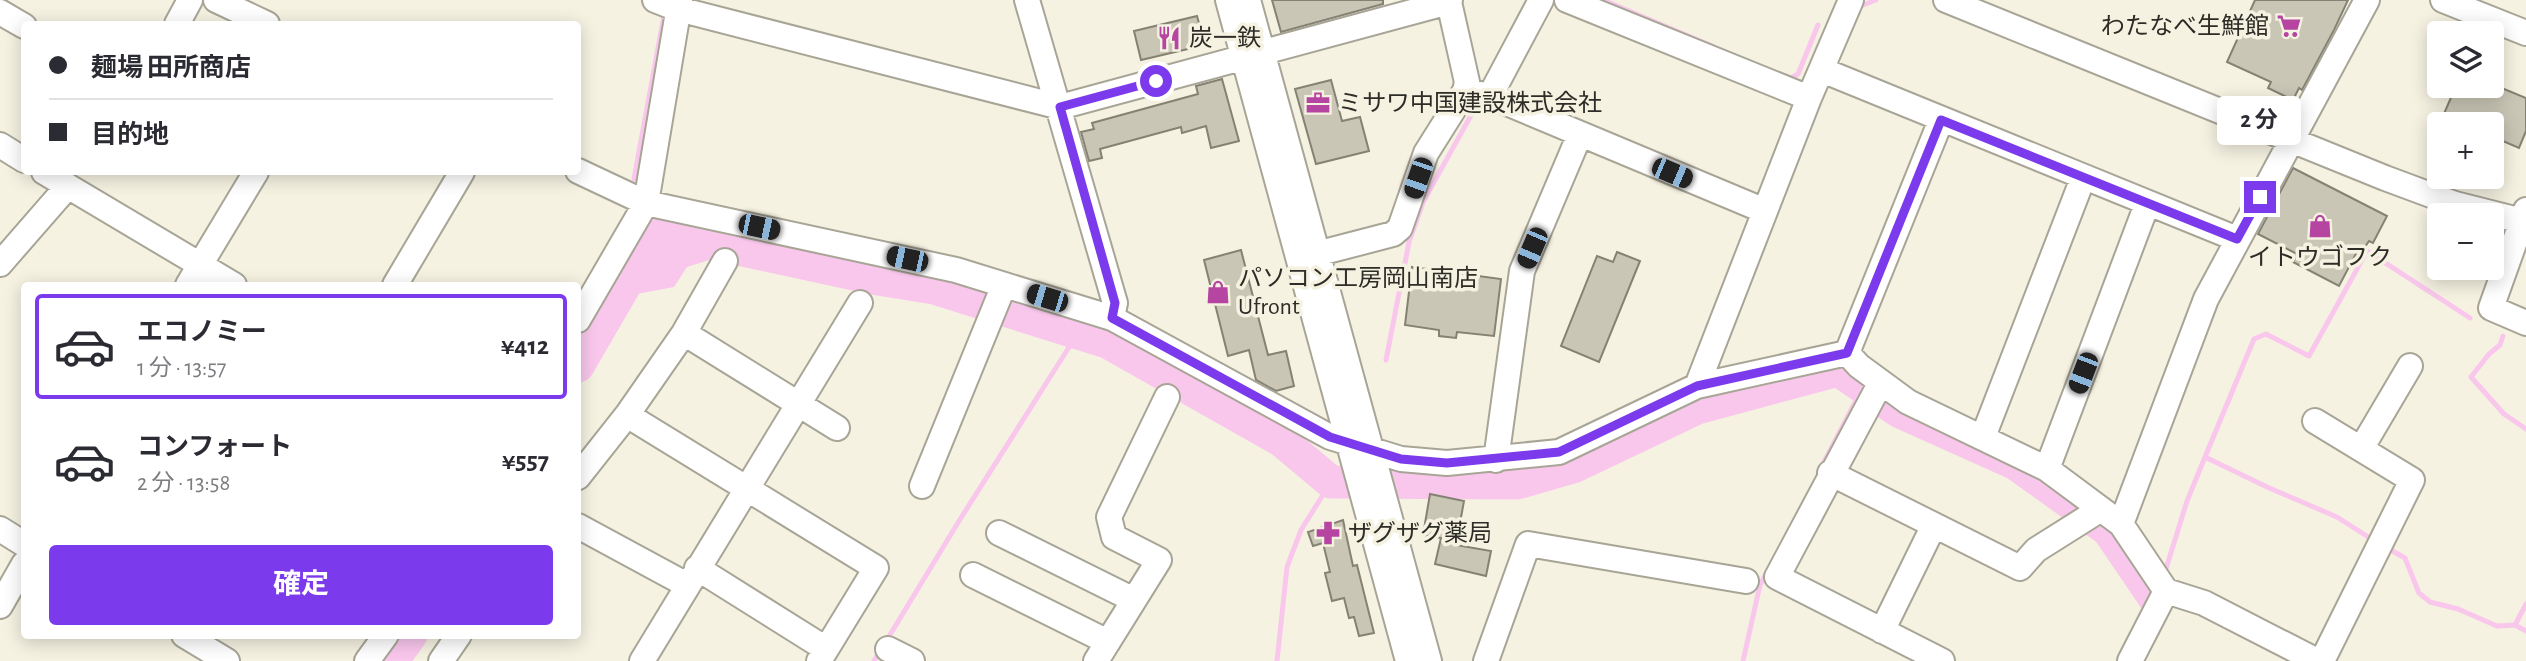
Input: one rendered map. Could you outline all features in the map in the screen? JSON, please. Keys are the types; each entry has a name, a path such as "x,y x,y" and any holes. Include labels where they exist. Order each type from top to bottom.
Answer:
{"street":[{"path":"179,21 190,0"},
{"path":"218,0 261,21"},
{"path":"1027,0 1115,303 1112,318"},
{"path":"1228,0 1253,56 1316,254 1363,459"},
{"path":"1248,0 1253,56 1375,503 1408,661"},
{"path":"1490,96 1541,0"},
{"path":"1567,0 1809,98"},
{"path":"1697,386 1809,98 1851,0"},
{"path":"1946,0 2455,204 2524,218 2491,308 2526,323"},
{"path":"2121,524 2206,299 2367,0"},
{"path":"2443,0 2526,33"},
{"path":"581,315 646,203 669,4 1060,107 1450,1 1467,82 1465,91 1426,153 1400,229 1393,234 1316,254"},
{"path":"0,12 21,24"},
{"path":"1822,70 2237,239"},
{"path":"1465,91 1490,96 1765,211"},
{"path":"1847,353 1941,120"},
{"path":"1496,460 1522,271 1580,134"},
{"path":"0,145 21,158"},
{"path":"581,172 646,203 956,270 1002,290 1112,318 1330,437 1363,459 1447,463 1559,452 1697,386 1847,353"},
{"path":"49,175 194,275 222,282"},
{"path":"194,275 254,175"},
{"path":"397,282 460,175"},
{"path":"1983,437 2083,178"},
{"path":"0,264 68,186"},
{"path":"2047,469 2147,204"},
{"path":"581,474 627,415 684,333 725,261"},
{"path":"922,486 1002,290"},
{"path":"650,658 692,577 860,303"},
{"path":"684,333 837,428"},
{"path":"1847,353 1876,390 1908,402 2047,469 2092,514 2121,524 2166,592 2204,603 2320,661 2412,480 2315,421"},
{"path":"2361,449 2410,366"},
{"path":"1876,390 1777,577 1942,661"},
{"path":"973,575 1102,652 1159,560 1114,537 1109,517 1167,397"},
{"path":"581,527 692,577 823,655 876,568 627,415"},
{"path":"1830,473 2020,568 2036,550 2092,514"},
{"path":"1375,503 1429,661"},
{"path":"1882,631 1934,525"},
{"path":"0,529 21,542"},
{"path":"999,533 1134,600"},
{"path":"1486,661 1528,544 1745,581"},
{"path":"0,606 21,569"},
{"path":"2130,661 2166,592"},
{"path":"191,639 227,661"},
{"path":"368,661 383,639"},
{"path":"441,661 456,639"},
{"path":"888,649 912,661"}],"shaded area":[{"path":"655,216 727,233 722,256 687,267 674,287 637,294 609,281 649,219"}],"building":[{"path":"1272,0 1383,0 1383,4 1281,32"},
{"path":"2255,0 2348,0 2302,90 2299,88 2293,100 2268,88 2271,82 2227,62"},
{"path":"1197,16 1205,45 1141,60 1134,31"},
{"path":"1222,79 1239,141 1211,148 1206,126 1182,133 1181,127 1100,149 1102,158 1089,161 1081,132 1094,129 1092,123 1198,94 1196,86"},
{"path":"1331,80 1342,121 1360,117 1369,151 1316,164 1295,89"},
{"path":"2504,89 2526,98 2526,131 2519,148 2504,141 2504,112 2445,112 2451,98 2504,98"},
{"path":"2293,168 2387,216 2373,243 2369,241 2363,250 2359,248 2339,286 2293,262 2297,254 2258,234"},
{"path":"1241,250 1268,355 1286,351 1294,386 1276,391 1256,380 1249,350 1228,356 1204,260"},
{"path":"1617,252 1640,261 1599,362 1561,346 1597,256 1613,262"},
{"path":"1412,267 1501,279 1494,336 1457,332 1456,338 1439,336 1439,330 1405,325"},
{"path":"1430,494 1464,501 1456,545 1491,551 1486,576 1435,564 1441,538 1423,535"},
{"path":"1343,520 1353,566 1357,565 1374,633 1359,636 1354,617 1349,618 1344,598 1332,601 1325,573 1330,572 1323,543 1313,546 1308,532"}],"waterway":[{"path":"1603,0 1712,46"},
{"path":"1858,7 1876,0"},
{"path":"634,179 665,10"},
{"path":"1786,76 1791,78 1798,74 1818,25"},
{"path":"1386,360 1409,242 1424,200 1474,110"},
{"path":"679,236 872,278 934,288 1107,342 1282,441 1331,482 1517,483 1573,467 1697,408 1838,370 1900,412 2016,464 2108,530 2155,599"},
{"path":"581,361 646,249"},
{"path":"2205,457 2254,339 2266,334 2309,356 2367,251 2470,318"},
{"path":"885,643 1078,333"},
{"path":"2503,336 2500,345 2489,354 2471,377 2504,414 2526,429"},
{"path":"1824,462 1863,387"},
{"path":"2165,572 2187,501 2205,457 2337,517 2373,540"},
{"path":"1277,661 1287,567 1301,530 1331,482"},
{"path":"2387,548 2405,558 2419,593 2430,602 2458,609 2497,626 2515,625 2526,604"},
{"path":"1743,661 1760,585 1768,570"},
{"path":"2515,625 2526,631"},
{"path":"392,661 408,639"},
{"path":"874,661 880,651"}],"place":[{"name":"わたなべ生鮮館","path":"2289,26"},
{"name":"炭一鉄","path":"1169,38"},
{"name":"ミサワ中国建設株式会社","path":"1318,103"},
{"name":"イトウゴフク","path":"2320,226"},
{"name":"パソコン工房岡山南店 Ufront","path":"1218,292"},
{"name":"ザグザグ薬局","path":"1328,533"}],"route":[{"path":"1156,81 1060,107 1115,303 1112,318 1330,437 1401,459 1447,463 1559,452 1697,386 1847,353 1941,120 2237,239 2260,197"}]}
